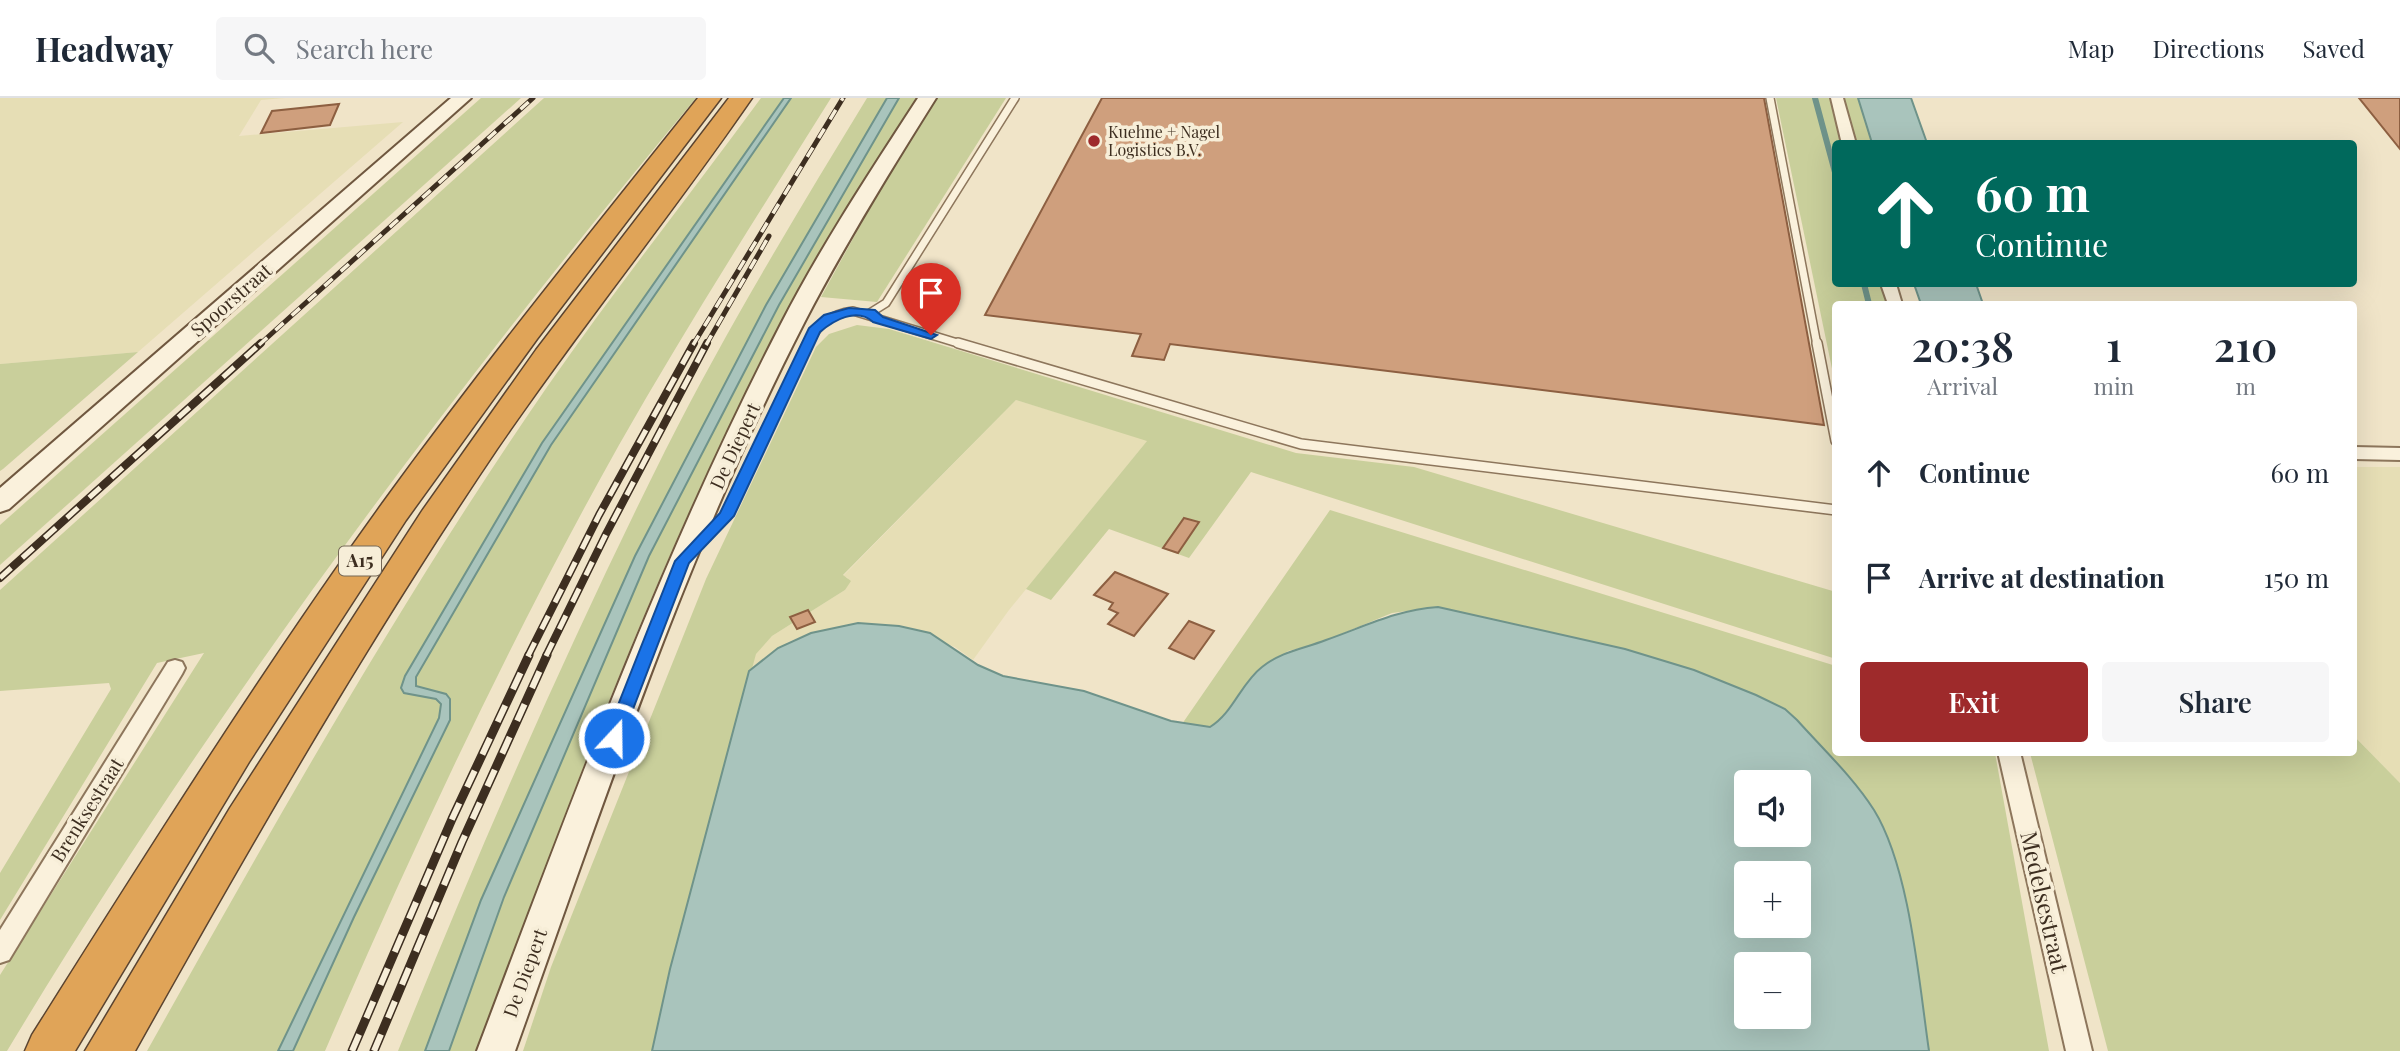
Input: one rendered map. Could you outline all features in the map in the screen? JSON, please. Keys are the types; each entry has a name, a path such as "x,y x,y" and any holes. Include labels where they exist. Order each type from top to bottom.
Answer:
{"highway":[{"name":"A15","path":"49,1051 258,714 352,573 529,328 710,98"},
{"name":"A15","path":"108,1051 265,785 432,523 528,383 741,98"}],"main road":[{"name":"Spoorstraat","path":"0,503 462,98"},
{"name":"De Diepert","path":"496,1051 682,561 768,375 812,291 882,167 927,98"}],"street":[{"path":"1837,98 1848,140"},
{"path":"2357,453 2400,454"},
{"name":"Brenksestraat","path":"0,952 175,668"},
{"name":"Medelsestraat","path":"2010,756 2079,1051"}],"lane":[{"path":"682,561 727,516 814,331 839,313 870,313 886,303 1015,98"},
{"path":"1770,98 1832,420"},
{"path":"870,313 878,319 1301,444 1832,510"}],"shaded area":[{"path":"0,98 285,98 261,100 239,136 403,122 138,352 0,364"},
{"path":"1016,400 1148,440 1009,610 973,660 955,647 899,626 858,623 811,633 788,642 749,671 755,654 772,636 845,590 848,578 843,576"},
{"path":"2357,467 2400,467 2400,783 2357,739"}],"green space":[{"path":"481,98 521,98 0,565 0,525"},
{"path":"544,98 696,98 511,327 333,561 165,803 84,926 7,1051 0,1051 0,975 204,653 157,663 0,920 0,873 111,689 109,683 0,691 0,590"},
{"path":"761,98 831,98 670,357 578,519 464,744 325,1051 147,1051 339,714 440,549 573,350"},
{"path":"867,98 917,98 863,184 787,316 739,406 683,525 590,748 479,1051 398,1051 526,748 593,599 665,451 737,316"},
{"path":"937,98 1006,98 877,302 821,297 878,193"},
{"path":"1776,98 1830,98 1842,140 1832,140 1832,287 1882,287 1885,301 1832,301 1832,369"},
{"path":"1843,98 1858,98 1871,140 1854,140"},
{"path":"857,325 889,329 1296,453 1414,467 1832,591 1832,658 1251,472 1189,558 1109,529 1051,600 1026,589 1147,441 1016,400 843,575 851,581 845,590 772,636 756,654 670,969 652,1051 523,1051 551,967 706,579 816,347 829,334"},
{"path":"138,352 3,469 0,471 0,364"},
{"path":"1330,510 1832,665 1832,756 1996,756 2049,1051 1929,1051 1908,911 1890,845 1875,812 1852,780 1785,709 1694,670 1625,649 1438,607 1392,613 1317,644 1288,651 1252,676 1218,722 1210,727 1199,728 1182,724"},
{"path":"2357,739 2400,783 2400,1051 2108,1051 2031,756 2357,756"}],"water":[{"path":"784,98 791,98 551,445 416,677 416,686 446,694 450,699 450,720 354,917 293,1051 278,1051 439,718 441,704 436,699 404,693 401,688 405,676 542,443"},
{"path":"887,98 899,98 779,305 649,556 504,897 449,1051 425,1051 481,900 635,556 766,305"},
{"path":"1858,98 1911,98 1926,140 1871,140"},
{"path":"1915,287 1977,287 1982,301 1920,301"},
{"path":"1438,607 1625,649 1694,670 1785,709 1857,786 1874,810 1886,834 1905,894 1929,1051 652,1051 670,969 749,671 778,648 811,633 858,623 899,626 930,633 978,665 1003,676 1084,691 1171,721 1210,727 1225,714 1248,681 1277,657 1408,611"}],"building":[{"path":"1102,98 1764,98 1824,425 1170,344 1164,360 1132,356 1141,334 985,315"},
{"path":"2359,98 2400,98 2400,149"},
{"path":"339,104 330,125 261,133 272,111"},
{"path":"1184,518 1199,522 1178,553 1163,548"},
{"path":"1115,572 1168,594 1134,636 1108,624 1118,613 1109,609 1113,603 1094,595"},
{"path":"808,610 815,622 797,629 790,617"},
{"path":"1189,621 1214,631 1194,659 1169,648"}],"waterway":[{"path":"1815,98 1832,161"},
{"path":"1865,287 1868,301"}],"railway":[{"path":"259,345 533,98"},
{"path":"693,345 843,98"},
{"path":"706,345 769,236"},
{"path":"0,578 261,343"},
{"path":"528,656 599,515 694,343"},
{"path":"546,656 606,534 707,343"},
{"path":"352,1051 452,819 529,655"},
{"path":"374,1051 462,842 547,655"}],"place":[{"name":"Kuehne + Nagel Logistics B.V.","path":"1094,141"}],"route":[{"path":"614,738 682,561 727,516 814,331 828,318 849,312 870,313 878,319 931,335"}]}
